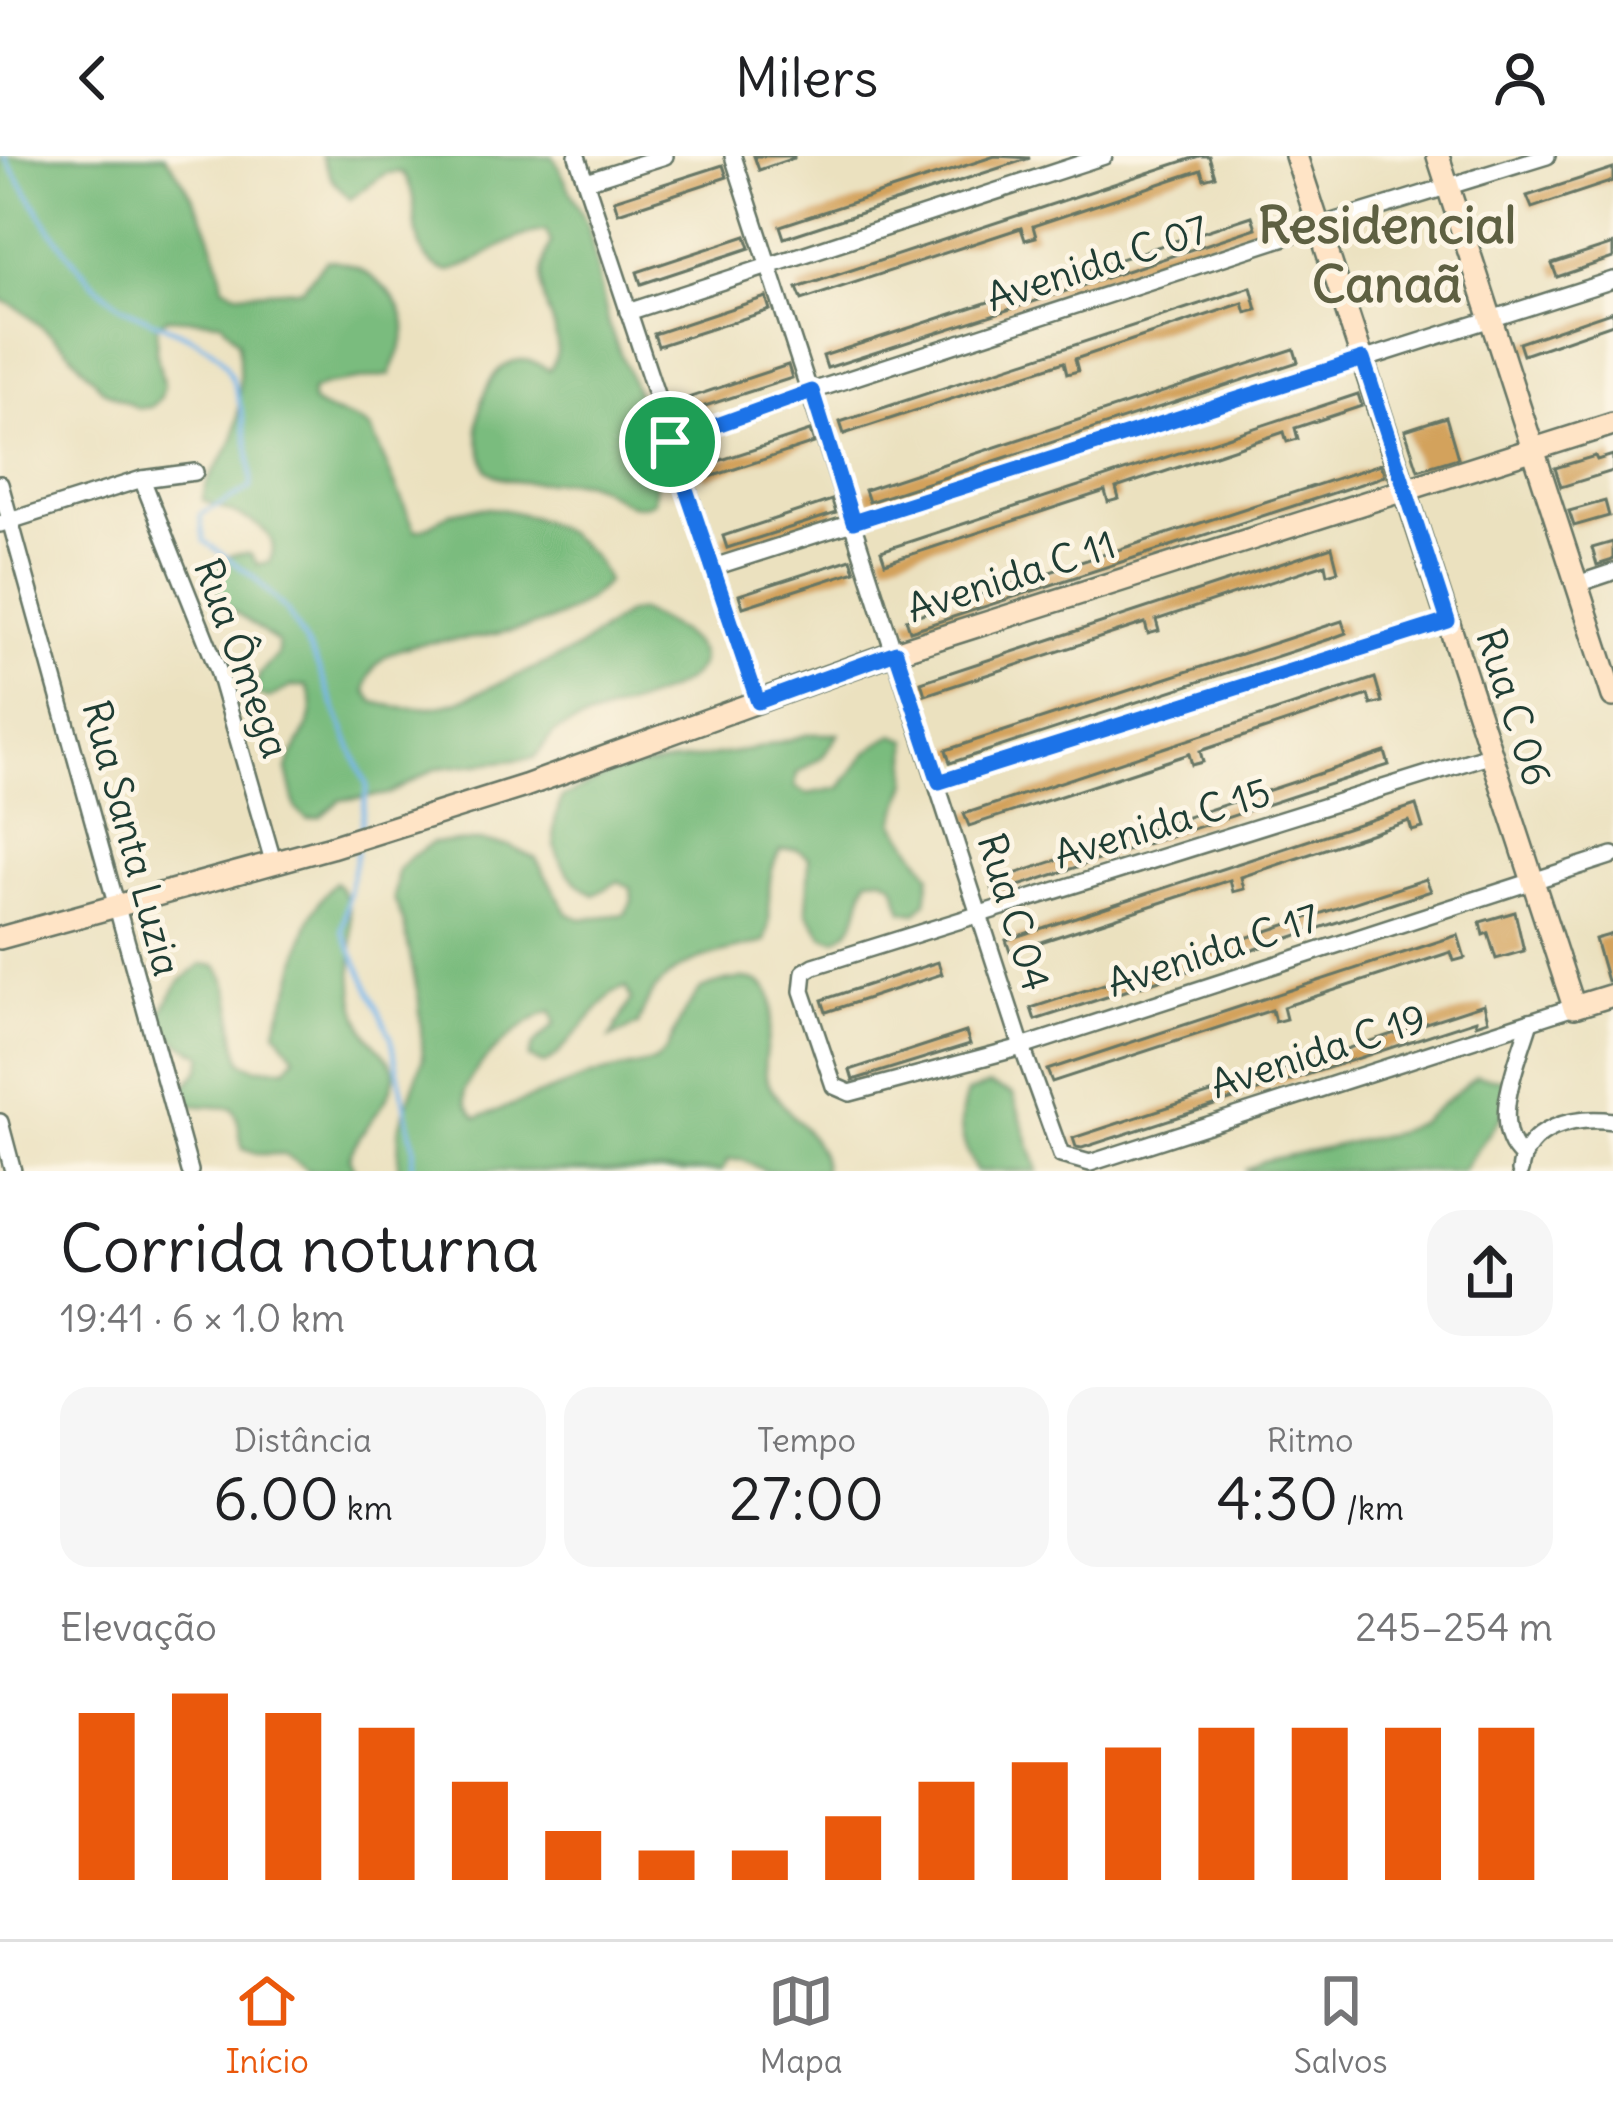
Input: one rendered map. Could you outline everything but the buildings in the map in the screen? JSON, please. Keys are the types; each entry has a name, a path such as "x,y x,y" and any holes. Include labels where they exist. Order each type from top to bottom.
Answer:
{"street":[{"path":"578,156 758,702"},
{"path":"586,182 665,156"},
{"name":"Rua C 04","path":"733,156 1053,1140"},
{"path":"628,312 1104,156"},
{"name":"Rua C 06","path":"1296,156 1574,1006"},
{"path":"1438,156 1613,696"},
{"name":"Avenida C 07","path":"670,442 812,391 1547,156"},
{"path":"714,567 1613,280"},
{"name":"Avenida C 11","path":"0,938 331,847 525,786 896,652 1613,424"},
{"path":"6,523 142,479 195,472"},
{"name":"Rua Ômega","path":"142,479 218,670 273,861"},
{"name":"Rua Santa Luzia","path":"0,484 6,523 190,1171"},
{"path":"1577,584 1613,572"},
{"path":"939,782 1448,621"},
{"name":"Avenida C 15","path":"834,1086 802,992 804,972 814,966 1492,754"},
{"name":"Avenida C 17","path":"834,1086 844,1093 859,1091 1022,1047 1613,855"},
{"name":"Avenida C 19","path":"1053,1140 1061,1155 1090,1162 1613,995"},
{"path":"1521,1163 1510,1143 1507,1117 1530,1021"},
{"path":"1521,1163 1538,1134 1584,1120 1613,1121"},
{"path":"0,1122 13,1171"}],"green space":[{"path":"0,156 165,156 203,217 223,286 238,293 302,289 326,260 365,272 389,292 403,317 403,341 390,375 325,385 312,391 312,402 371,430 415,530 456,511 499,509 565,533 597,563 607,582 556,618 481,637 411,646 381,660 366,691 374,702 416,708 459,701 574,651 627,613 639,611 683,634 700,654 696,671 648,699 559,730 534,758 437,768 389,794 340,800 320,817 307,819 296,809 287,769 310,719 311,698 306,686 293,686 269,698 258,695 259,677 278,655 278,643 227,606 206,575 219,561 236,554 250,554 258,565 269,562 273,549 263,530 252,522 203,500 207,483 236,430 238,341 221,321 168,318 157,325 156,351 164,387 160,399 151,407 138,408 103,390 64,345 0,299"},
{"path":"321,156 553,156 588,226 609,326 643,408 656,477 654,501 634,505 593,484 521,482 487,470 478,423 490,381 508,363 520,360 549,370 557,352 543,291 551,242 546,231 518,238 463,267 444,270 422,251 409,183 401,172 386,173 350,199 332,179"},
{"path":"810,734 839,734 823,756 797,773 795,787 807,794 840,788 863,757 894,735 908,740 908,782 894,822 930,874 926,902 916,913 903,911 894,884 882,877 868,878 851,927 836,939 823,936 807,912 809,857 797,849 780,850 769,887 765,942 704,958 671,974 647,1003 638,1025 610,1038 631,1000 626,987 613,992 544,1064 529,1058 533,1045 555,1024 552,1011 542,1015 487,1058 465,1093 477,1118 594,1075 654,1062 666,1051 701,989 750,980 764,986 772,1004 766,1077 816,1145 824,1171 766,1171 742,1160 728,1160 722,1171 398,1171 399,1127 423,1059 419,1000 394,898 398,870 408,859 432,843 479,841 509,846 536,859 568,914 581,919 625,914 632,901 631,888 619,881 594,895 562,865 554,826 563,797 619,770 750,750"},
{"path":"335,882 343,891 350,918 357,1010 369,1037 392,1065 394,1078 386,1100 353,1148 349,1158 355,1171 309,1171 284,1154 243,1149 232,1108 189,1105 181,1091 200,1069 203,1055 171,1037 158,1018 179,982 202,964 217,966 229,991 242,1062 256,1068 286,1068 295,1056 276,1031 278,1019 310,919"},
{"path":"1476,1076 1510,1080 1510,1104 1462,1171 1244,1171 1263,1161 1395,1133 1420,1122"},
{"path":"989,1085 1013,1094 1038,1171 976,1171 964,1142 962,1114 967,1093"}],"waterway":[{"path":"4,156 54,235 99,288 117,303 207,347 225,365 243,418 251,488 200,515 204,541 254,577 287,611 315,660 367,786 360,832"},
{"path":"357,850 342,930 391,1037 414,1148 411,1171"}],"district":[{"name":"Residencial Canaã","path":"1387,254"}],"route":[{"path":"1363,359 1448,621 939,782 896,652 758,702 670,442 812,391 853,522 1363,359"}]}
